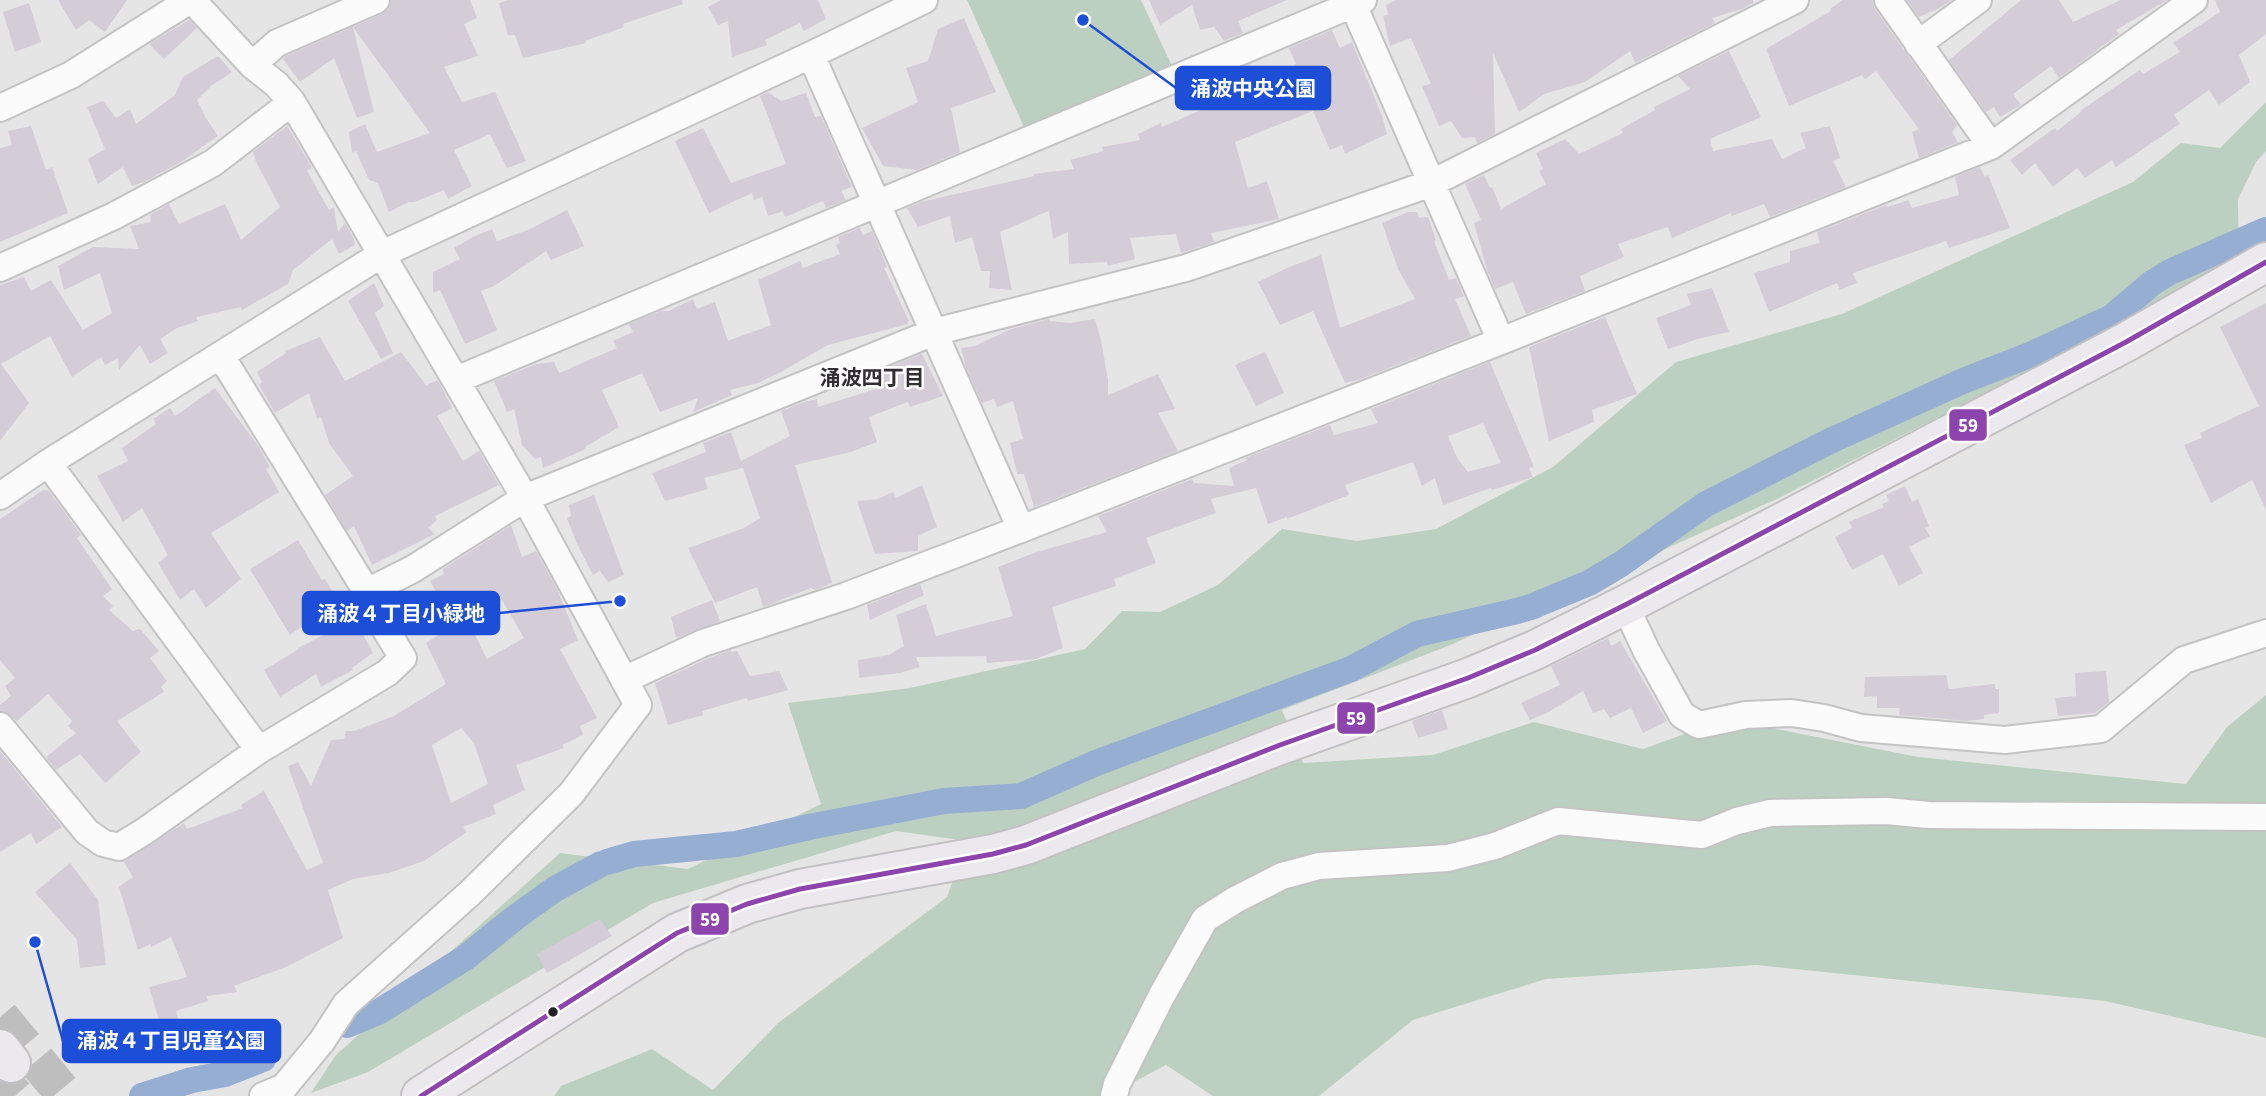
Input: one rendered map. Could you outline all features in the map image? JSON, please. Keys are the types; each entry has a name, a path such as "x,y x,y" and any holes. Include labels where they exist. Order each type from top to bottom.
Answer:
{"main road":[{"path":"421,1096 677,933 747,904 800,889 993,854 1026,845 1280,745 1468,678 1535,650 2126,342 2266,262"}],"street":[{"path":"0,108 71,75 191,0 252,65 276,84 292,102 525,498 638,705 571,794 469,894 346,1004 322,1041 284,1087 262,1096"},
{"path":"252,65 277,43 376,0"},
{"path":"0,496 48,463 382,254 924,0"},
{"path":"367,592 412,569 525,498 934,332 1186,268 1432,183 1795,0"},
{"path":"1888,0 1991,146"},
{"path":"1918,44 1978,0"},
{"path":"624,680 703,643 846,596 1021,529 1991,146 2194,0"},
{"path":"456,380 1356,1 1501,341"},
{"path":"811,55 1021,529"},
{"path":"0,268 114,216 213,163 292,102"},
{"path":"0,726 87,832 103,843 119,847 259,750 387,673 403,658 383,627 367,592 221,356"},
{"path":"48,463 259,750"},
{"path":"1625,605 1682,715 1699,725 1746,715 1792,713 1861,728 2005,740 2101,729 2184,660 2266,633"},
{"path":"1114,1096 1116,1084 1162,995 1206,919 1235,900 1282,876 1319,866 1448,858 1495,846 1558,821 1702,835 1737,821 1770,813 1887,811 1928,815 2266,817"}],"green space":[{"path":"967,0 1141,0 1172,66 1024,127"},
{"path":"2266,102 2266,151 2256,162 2238,199 2239,264 1777,499 1448,646 1282,710 1303,763 1433,755 1534,722 1643,749 1726,719 1918,757 2186,784 2227,727 2266,695 2266,1038 2105,1001 1757,965 1546,979 1413,1020 1319,1096 1213,1096 1166,1065 1107,1096 554,1096 561,1086 652,1049 713,1090 778,1023 947,897 967,841 896,831 653,903 368,1072 311,1093 335,1056 560,853 688,869 821,804 788,703 910,688 1085,649 1122,611 1160,612 1218,585 1282,529 1357,541 1436,529 1553,467 1676,362 1842,314 2133,182 2181,143 2220,148"}],"building":[{"path":"58,0 127,0 105,32 89,20 76,30"},
{"path":"391,0 470,0 477,18 464,24 478,56 444,67 462,102 495,92 526,161 507,168 490,134 454,150 472,186 448,199 444,190 408,202 389,212 378,183 369,180 356,151 352,153 349,132 365,124 377,152 430,133 353,27 374,112 357,118 334,58 300,82 283,59 286,56 382,14 389,9"},
{"path":"509,0 682,0 683,4 623,24 624,27 585,41 586,43 523,58 515,35 508,35 499,3"},
{"path":"721,0 818,0 826,19 804,31 800,23 765,40 767,45 732,57 728,21 718,25 708,7"},
{"path":"1149,0 1287,0 1238,21 1243,33 1224,41 1214,27 1200,30 1192,5 1160,25"},
{"path":"1396,0 1753,0 1753,3 1712,18 1715,23 1635,63 1630,51 1585,82 1544,94 1519,112 1493,53 1495,134 1477,143 1475,137 1462,138 1451,121 1439,126 1422,86 1431,84 1411,38 1390,46 1383,16 1388,15 1386,5"},
{"path":"1842,0 1872,0 1875,9 1957,125 1952,132 1958,142 1919,158 1912,132 1919,129 1876,71 1865,79 1862,75 1789,106 1766,49 1831,11 1830,9"},
{"path":"1907,0 1951,0 1919,17"},
{"path":"2021,0 2059,0 2073,22 2121,0 2167,0 2116,30 2119,34 2059,78 2051,66 2013,94 2021,105 2000,117 1994,107 1986,112 1949,60"},
{"path":"2215,0 2266,0 2266,34 2239,55 2250,82 2219,105 2209,90 2174,115 2180,124 2116,167 2112,160 2085,178 2077,168 2053,187 2035,163 2022,175 2010,160 2055,128 2057,131 2080,111 2140,70 2143,74 2180,52 2173,43 2220,12"},
{"path":"29,3 41,42 15,52 3,12"},
{"path":"964,18 996,92 951,108 960,152 917,170 883,166 862,128 918,102 906,68 928,61 938,29"},
{"path":"189,20 197,28 164,59 149,44"},
{"path":"1332,30 1340,48 1352,42 1387,134 1345,154 1342,145 1330,150 1313,111 1235,142 1248,188 1267,181 1279,219 1211,233 1214,242 1181,253 1176,234 1130,238 1135,259 1108,266 1107,262 1069,264 1068,232 1053,239 1049,211 1000,232 1012,290 989,288 990,271 981,271 972,237 955,243 950,216 918,227 907,208 921,202 1034,174 1074,169 1070,160 1103,151 1102,147 1140,140 1138,134 1206,108 1202,85 1216,79 1220,91 1243,79 1249,98 1296,64 1289,48"},
{"path":"1729,51 1761,117 1710,139 1713,151 1772,139 1782,159 1806,148 1800,133 1830,126 1840,158 1833,161 1846,187 1770,217 1764,204 1732,216 1731,213 1672,238 1668,227 1618,244 1624,257 1580,276 1585,291 1526,314 1513,282 1495,289 1474,223 1481,220 1465,184 1484,175 1501,209 1546,184 1539,171 1543,169 1536,153 1565,139 1579,154 1623,133 1621,129 1655,110 1654,107 1690,89 1678,76"},
{"path":"218,56 232,72 211,86 197,100 218,136 181,162 144,182 132,186 123,167 98,184 88,159 105,149 87,107 103,101 116,118 130,109 136,124 175,95 183,77"},
{"path":"768,92 781,101 806,93 815,117 821,116 852,187 841,191 846,200 826,208 823,201 785,217 783,211 768,216 762,197 754,200 752,193 709,213 675,141 703,128 731,183 786,164 760,96"},
{"path":"31,126 46,170 52,167 68,213 0,242 0,148 12,145 8,131"},
{"path":"287,126 312,167 307,171 329,210 334,207 338,232 345,223 355,245 339,254 332,239 293,270 288,284 242,310 241,307 196,317 198,321 177,328 160,339 168,353 150,364 140,345 119,370 118,358 105,365 101,357 72,377 50,336 1,364 29,403 0,441 0,285 24,277 31,291 51,280 83,330 112,313 100,273 64,290 58,266 93,247 139,249 130,226 151,222 150,215 169,204 179,224 225,204 241,240 280,207 253,152"},
{"path":"1980,167 1985,177 1988,175 2010,228 1949,248 1946,241 1853,273 1857,283 1840,290 1837,283 1769,312 1754,273 1790,262 1790,251 1820,243 1817,232 1886,205 1888,207 1908,200 1912,208 1959,195 1955,177"},
{"path":"567,210 584,246 551,260 546,251 494,286 481,291 497,330 465,344 440,290 433,293 433,272 460,259 454,248 473,237 492,229 497,241 528,230"},
{"path":"1408,212 1417,212 1419,218 1428,217 1449,280 1456,278 1464,296 1455,299 1471,336 1345,383 1313,311 1280,325 1258,282 1321,255 1340,328 1415,299 1398,269 1382,223"},
{"path":"860,228 863,235 872,231 887,267 884,268 909,321 908,324 828,345 777,374 758,383 730,390 732,395 693,412 698,398 660,412 642,373 602,390 619,427 585,447 586,449 543,468 541,457 535,459 522,445 514,409 507,412 494,381 536,364 554,362 559,373 617,348 613,341 633,332 629,324 693,299 697,309 715,302 728,341 771,325 758,280 800,261 803,268 840,254 836,245 840,243 838,237"},
{"path":"374,283 384,306 375,313 393,353 381,359 348,301"},
{"path":"1712,288 1729,332 1668,349 1656,318 1691,305 1687,294"},
{"path":"2266,303 2266,510 2252,480 2211,503 2184,445 2202,438 2200,433 2259,406 2220,327"},
{"path":"1605,317 1637,394 1592,410 1594,422 1549,441 1529,347"},
{"path":"1049,319 1070,323 1095,319 1108,380 1108,395 1158,374 1175,409 1158,413 1178,451 1034,507 1024,474 1017,474 1010,443 1023,439 1013,401 997,407 994,399 982,403 966,367 961,348 975,346 1011,329"},
{"path":"320,337 345,381 401,352 426,385 438,380 452,408 437,416 463,461 479,451 499,485 435,516 437,520 428,528 435,534 372,565 354,526 347,531 325,495 353,476 329,443 321,417 317,419 309,393 275,413 259,385 262,382 257,372 286,353 285,351"},
{"path":"1265,352 1284,393 1256,406 1235,365"},
{"path":"922,354 943,396 910,407 908,402 869,417 877,442 851,452 795,465 832,583 815,590 811,588 763,607 757,587 715,603 688,548 744,528 760,518 743,468 704,478 708,489 665,501 652,473 706,452 703,443 731,432 741,461 790,436 781,411 817,399 818,407 879,388 874,373"},
{"path":"1490,362 1534,467 1529,468 1533,477 1443,505 1435,478 1422,486 1413,462 1345,485 1349,495 1268,524 1256,488 1211,499 1216,513 1146,538 1156,563 1114,579 1116,586 1052,607 1063,648 1036,659 987,663 986,656 916,657 920,667 900,673 859,678 858,660 889,655 904,646 896,615 926,604 936,636 1013,616 998,567 1037,552 1107,532 1098,516 1192,479 1194,483 1234,486 1229,468 1247,460 1245,458 1330,425 1334,435 1378,423 1371,409","holes":["1483,423 1501,463 1468,472 1457,458 1448,436"]},
{"path":"215,388 257,444 270,467 266,469 279,492 211,533 241,579 206,608 194,589 180,600 158,563 168,555 142,508 123,522 97,476 128,461 122,448 156,424 153,419 170,408 175,416"},
{"path":"922,485 937,527 918,536 918,551 875,554 857,501 878,499 893,492 896,498"},
{"path":"1905,486 1912,502 1918,499 1929,526 1925,528 1930,536 1909,547 1923,573 1899,586 1883,554 1852,570 1835,537 1852,528 1849,522 1884,507 1882,504 1889,501 1886,495"},
{"path":"43,490 49,491 81,535 77,538 112,589 103,596 113,606 109,610 133,631 140,629 159,651 150,658 167,681 161,687 164,692 117,721 141,752 105,783 80,754 56,770 46,757 76,733 68,726 72,721 48,694 17,721 6,712 0,711 0,705 11,696 5,686 15,678 0,660 0,519"},
{"path":"594,495 624,575 608,582 600,571 593,575 567,518 571,516 569,505"},
{"path":"511,525 522,557 536,551 557,589 578,640 560,649 597,718 580,726 583,735 562,745 564,748 516,765 525,790 493,805 496,814 463,827 467,832 424,861 389,873 353,879 328,890 343,938 286,967 234,986 237,992 207,996 208,1001 176,1011 180,1025 162,1030 149,987 187,977 171,937 138,950 119,887 133,877 124,862 184,823 187,829 243,808 241,805 264,791 307,870 323,863 288,766 298,762 311,786 331,740 344,739 346,731 354,731 394,716 446,684 426,643 466,617 487,659 524,638 499,595 450,618 430,581 444,574 443,569","holes":["461,728 474,743 488,784 451,803 432,745"]},
{"path":"298,540 338,601 290,635 250,569"},
{"path":"920,584 924,595 870,620 867,605"},
{"path":"712,600 720,621 676,638 671,617"},
{"path":"351,621 354,626 358,625 373,653 352,668 353,670 321,687 316,674 280,697 264,670 298,648"},
{"path":"1608,638 1611,646 1620,641 1667,721 1643,733 1631,708 1610,718 1604,709 1593,713 1583,691 1530,720 1521,703 1560,685 1551,666"},
{"path":"731,650 737,651 750,676 779,671 788,690 702,711 703,715 668,725 655,683"},
{"path":"2106,671 2109,702 2095,713 2058,716 2055,698 2076,696 2075,673"},
{"path":"1946,675 1949,689 1995,684 1995,689 1999,689 1999,713 1984,715 1984,719 1967,721 1899,715 1900,708 1877,708 1877,696 1864,697 1865,677"},
{"path":"1442,710 1448,729 1418,738 1412,721"},
{"path":"0,751 62,827 36,844 31,833 0,852"},
{"path":"70,863 98,900 106,965 80,968 77,940 35,892"},
{"path":"600,919 612,936 547,973 537,954"}],"waterway":[{"path":"1538,604 1589,583 1621,564 1706,504 1830,441 2112,317 2152,283 2170,272 2266,230"},
{"path":"607,862 634,854 736,844 944,801 1021,796 1096,763 1351,669 1417,634 1534,606"},
{"path":"347,1025 380,1011 465,958 555,889 601,864"},
{"path":"142,1096 192,1080 225,1074 263,1059"}],"tunnel":[{"path":"0,1017 66,1096"},
{"path":"0,1079 15,1096"}],"transit line":[{"name":"59","path":"421,1096 677,933 747,904 800,889 993,854 1026,845 1280,745 1468,678 1535,650 2126,342 2266,262"}],"place":[{"name":"涌波中央公園","path":"1083,20"},
{"name":"涌波４丁目小緑地","path":"620,601"},
{"name":"涌波４丁目児童公園","path":"35,942"}],"district":[{"name":"涌波四丁目","path":"872,378"}]}
